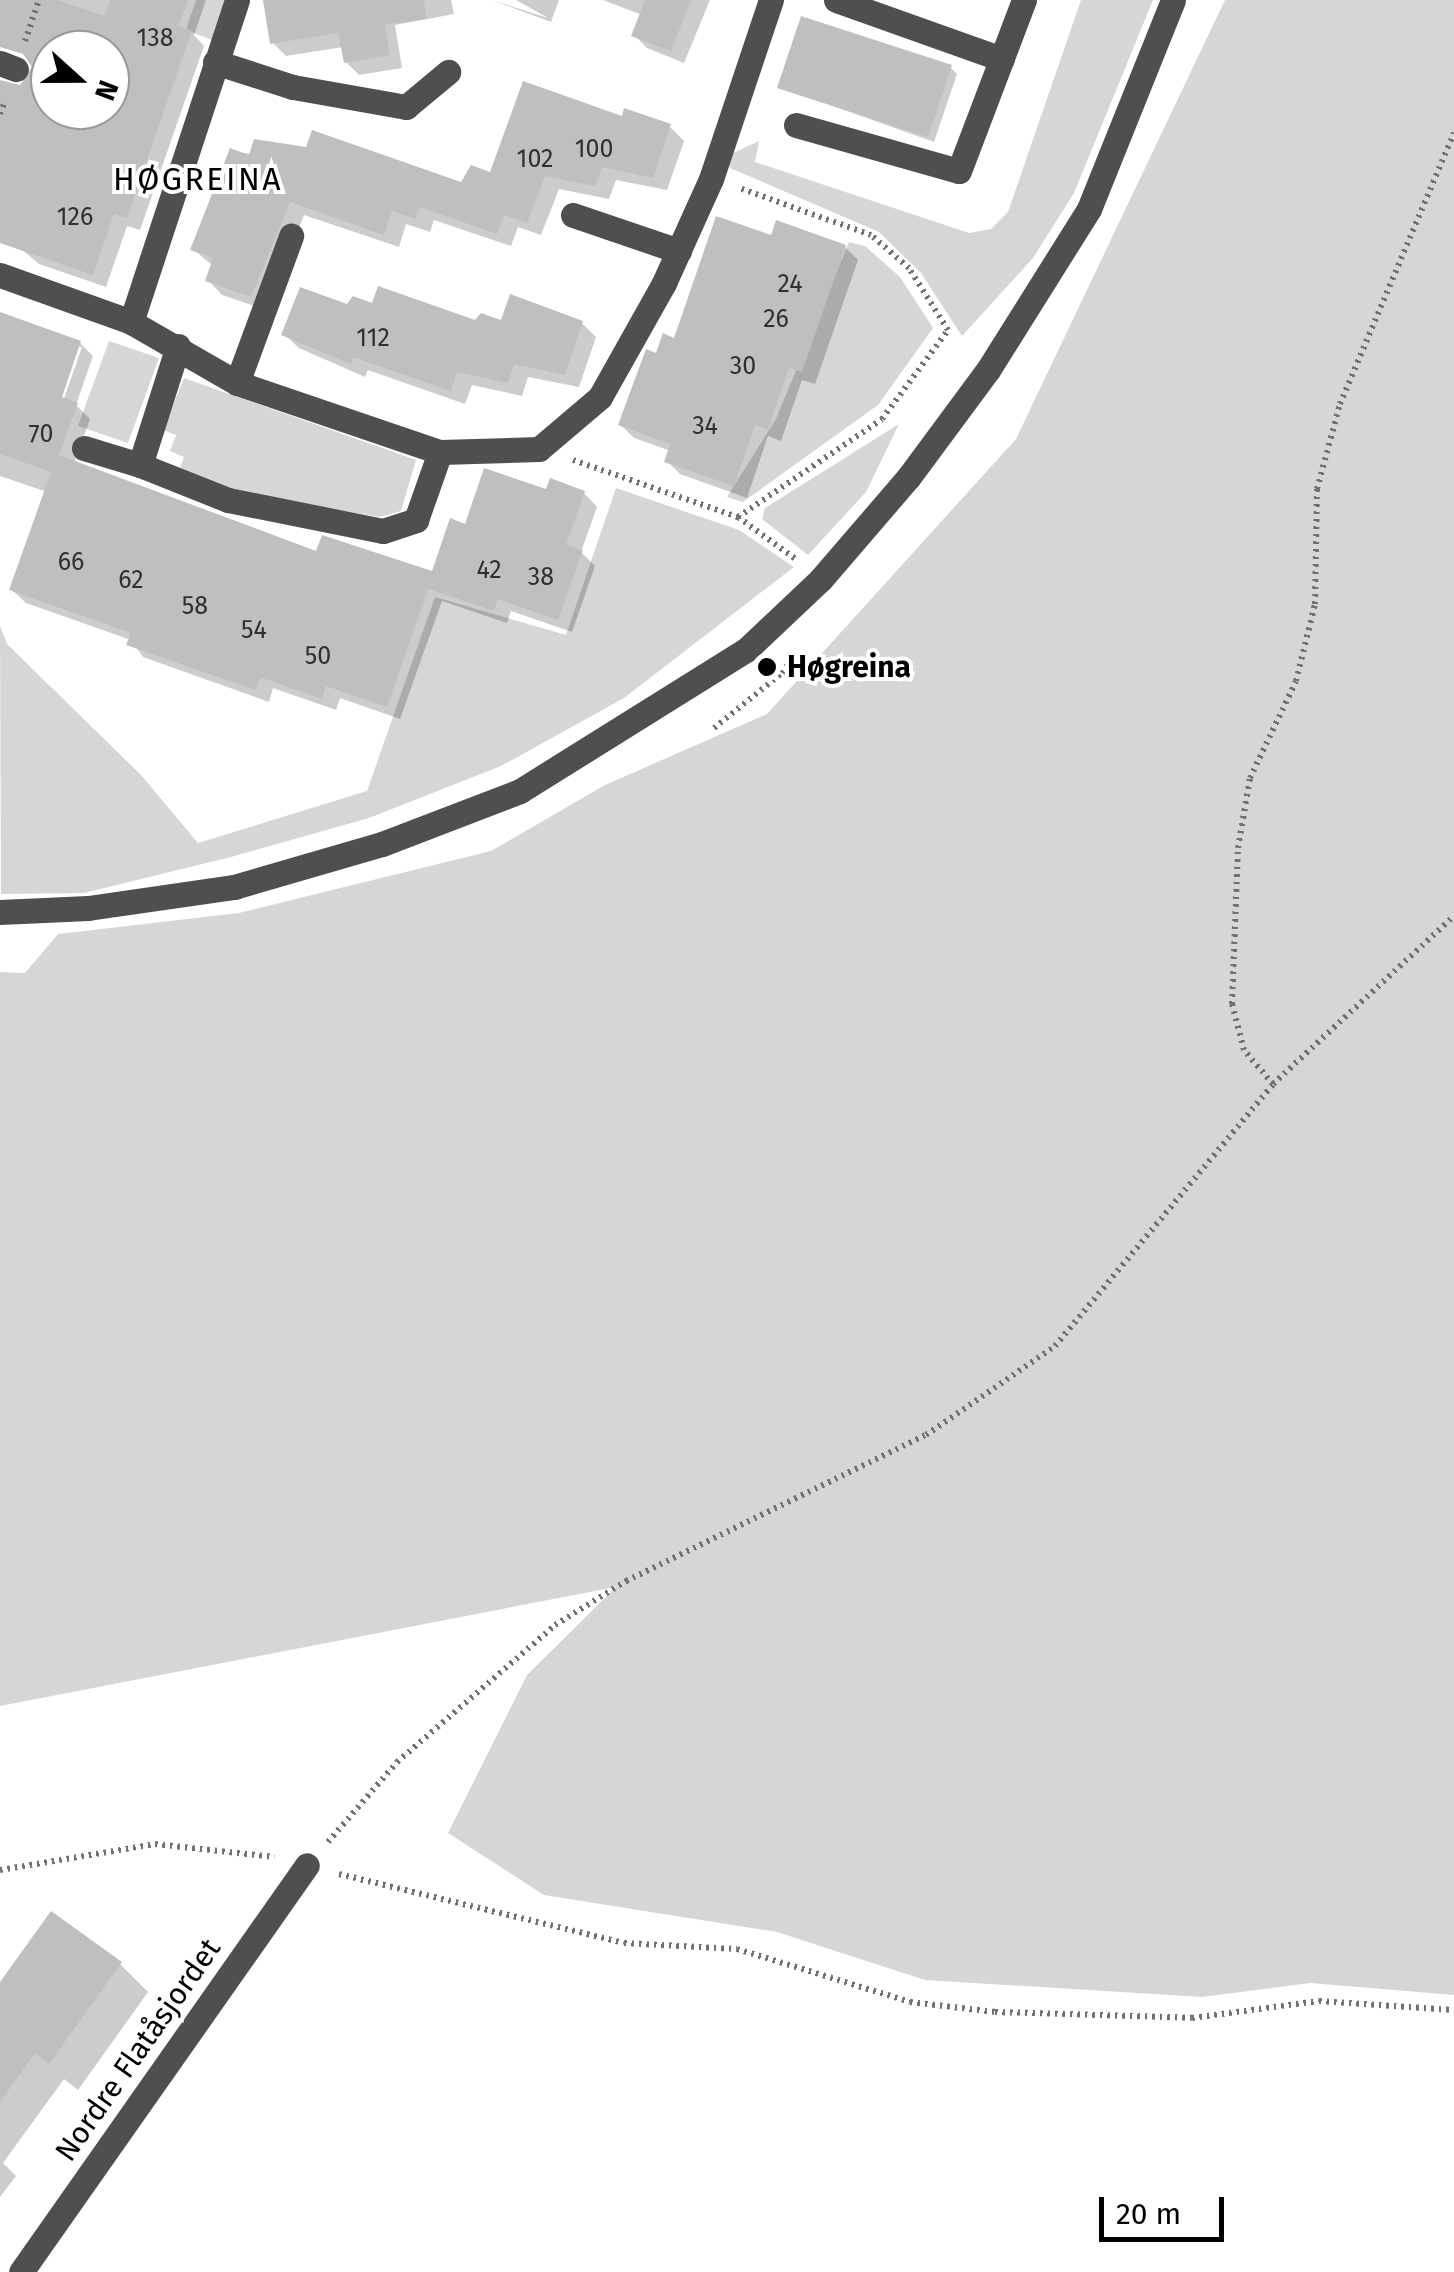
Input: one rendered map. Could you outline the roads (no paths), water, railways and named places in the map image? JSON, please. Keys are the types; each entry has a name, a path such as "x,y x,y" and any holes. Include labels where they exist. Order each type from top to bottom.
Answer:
{"street":[{"path":"130,322 237,0"},
{"path":"0,275 130,322 178,346 236,383 440,452 539,449 600,397 679,251 711,179 771,0"},
{"path":"836,0 1002,59"},
{"path":"796,125 959,171 1024,0"},
{"path":"0,912 88,908 234,887 382,844 520,790 746,650 821,578 908,478 988,370 1089,209 1173,0"},
{"path":"214,62 293,87 406,107 448,72"},
{"path":"573,215 679,251"},
{"path":"236,383 292,236"},
{"path":"140,465 178,346"},
{"path":"84,448 140,465 228,500 383,531 416,520 440,452"},
{"name":"Nordre Flatåsjordet","path":"22,2272 308,1865"}],"place":[{"name":"Høgreina","path":"767,667"}],"district":[{"name":"HØGREINA","path":"198,179"}]}
